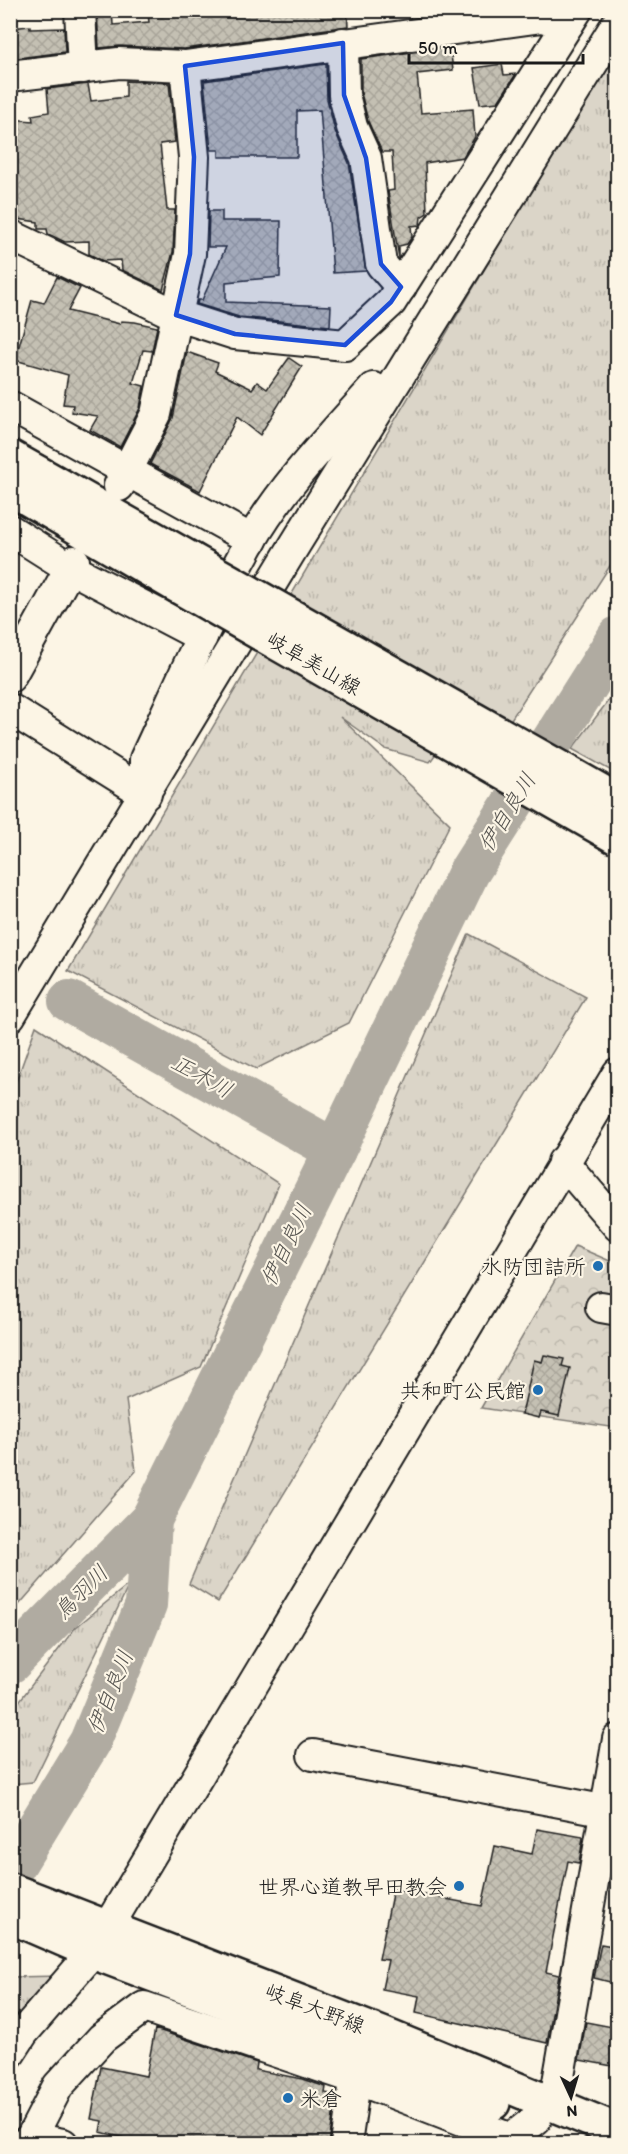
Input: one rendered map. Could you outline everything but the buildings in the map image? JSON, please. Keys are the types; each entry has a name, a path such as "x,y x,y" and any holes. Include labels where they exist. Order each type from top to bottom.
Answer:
{"main road":[{"name":"岐阜美山線","path":"10,457 184,572 618,838"},
{"name":"岐阜美山線","path":"10,488 184,572 618,801"},
{"name":"岐阜大野線","path":"10,1890 84,1933 365,2055 545,2112 618,2131"},
{"name":"岐阜大野線","path":"10,1916 84,1933"},
{"name":"岐阜大野線","path":"545,2112 600,2144"}],"street":[{"path":"80,10 82,68"},
{"path":"10,76 119,63 185,66 343,44 383,24 557,16"},
{"path":"10,235 176,315 236,334 345,345 391,303 557,16"},
{"path":"10,1016 409,359 618,22"},
{"path":"343,44 344,95 352,128 366,158 381,264 401,287"},
{"path":"123,478 156,414 190,254 194,157 185,66"},
{"path":"146,794 145,759 202,637 252,540 300,473 374,389 409,359"},
{"path":"10,406 123,478 252,540"},
{"path":"10,530 202,637"},
{"path":"10,677 72,564"},
{"path":"10,709 146,794"},
{"path":"10,2053 618,1073"},
{"path":"563,1162 618,1226"},
{"path":"63,2144 27,2141 58,2086 102,2038 144,2007 365,2055 511,2139 545,2112 612,1811 618,1739"},
{"path":"313,1755 612,1811"},
{"path":"346,2144 365,2055"}],"highlighted area":[{"path":"343,43 344,95 366,158 381,264 401,287 391,302 345,345 235,334 176,315 190,254 194,157 185,66"}],"green space":[{"path":"617,46 617,555 499,738 466,711 430,762 385,749 340,717 450,824 349,1023 256,1069 68,971"},
{"path":"617,689 617,774 572,749"},
{"path":"469,934 586,997 218,1602 189,1584"},
{"path":"36,1026 279,1184 201,1367 126,1400 136,1471 11,1614 10,1099"},
{"path":"575,1246 617,1264 617,1428 481,1408"},
{"path":"130,1583 33,1782 11,1784 11,1712 75,1628"},
{"path":"61,1976 11,2049 11,1977"}],"waterway":[{"name":"伊自良川","path":"10,1873 90,1742 146,1605 151,1520 335,1150 469,872 618,637"},
{"name":"正木川","path":"69,1001 335,1150"},
{"name":"鳥羽川","path":"10,1663 151,1520"}],"place":[{"name":"水防団詰所","path":"598,1266"},
{"name":"共和町公民館","path":"538,1390"},
{"name":"世界心道教早田教会","path":"459,1886"},
{"name":"米倉","path":"288,2098"}]}
